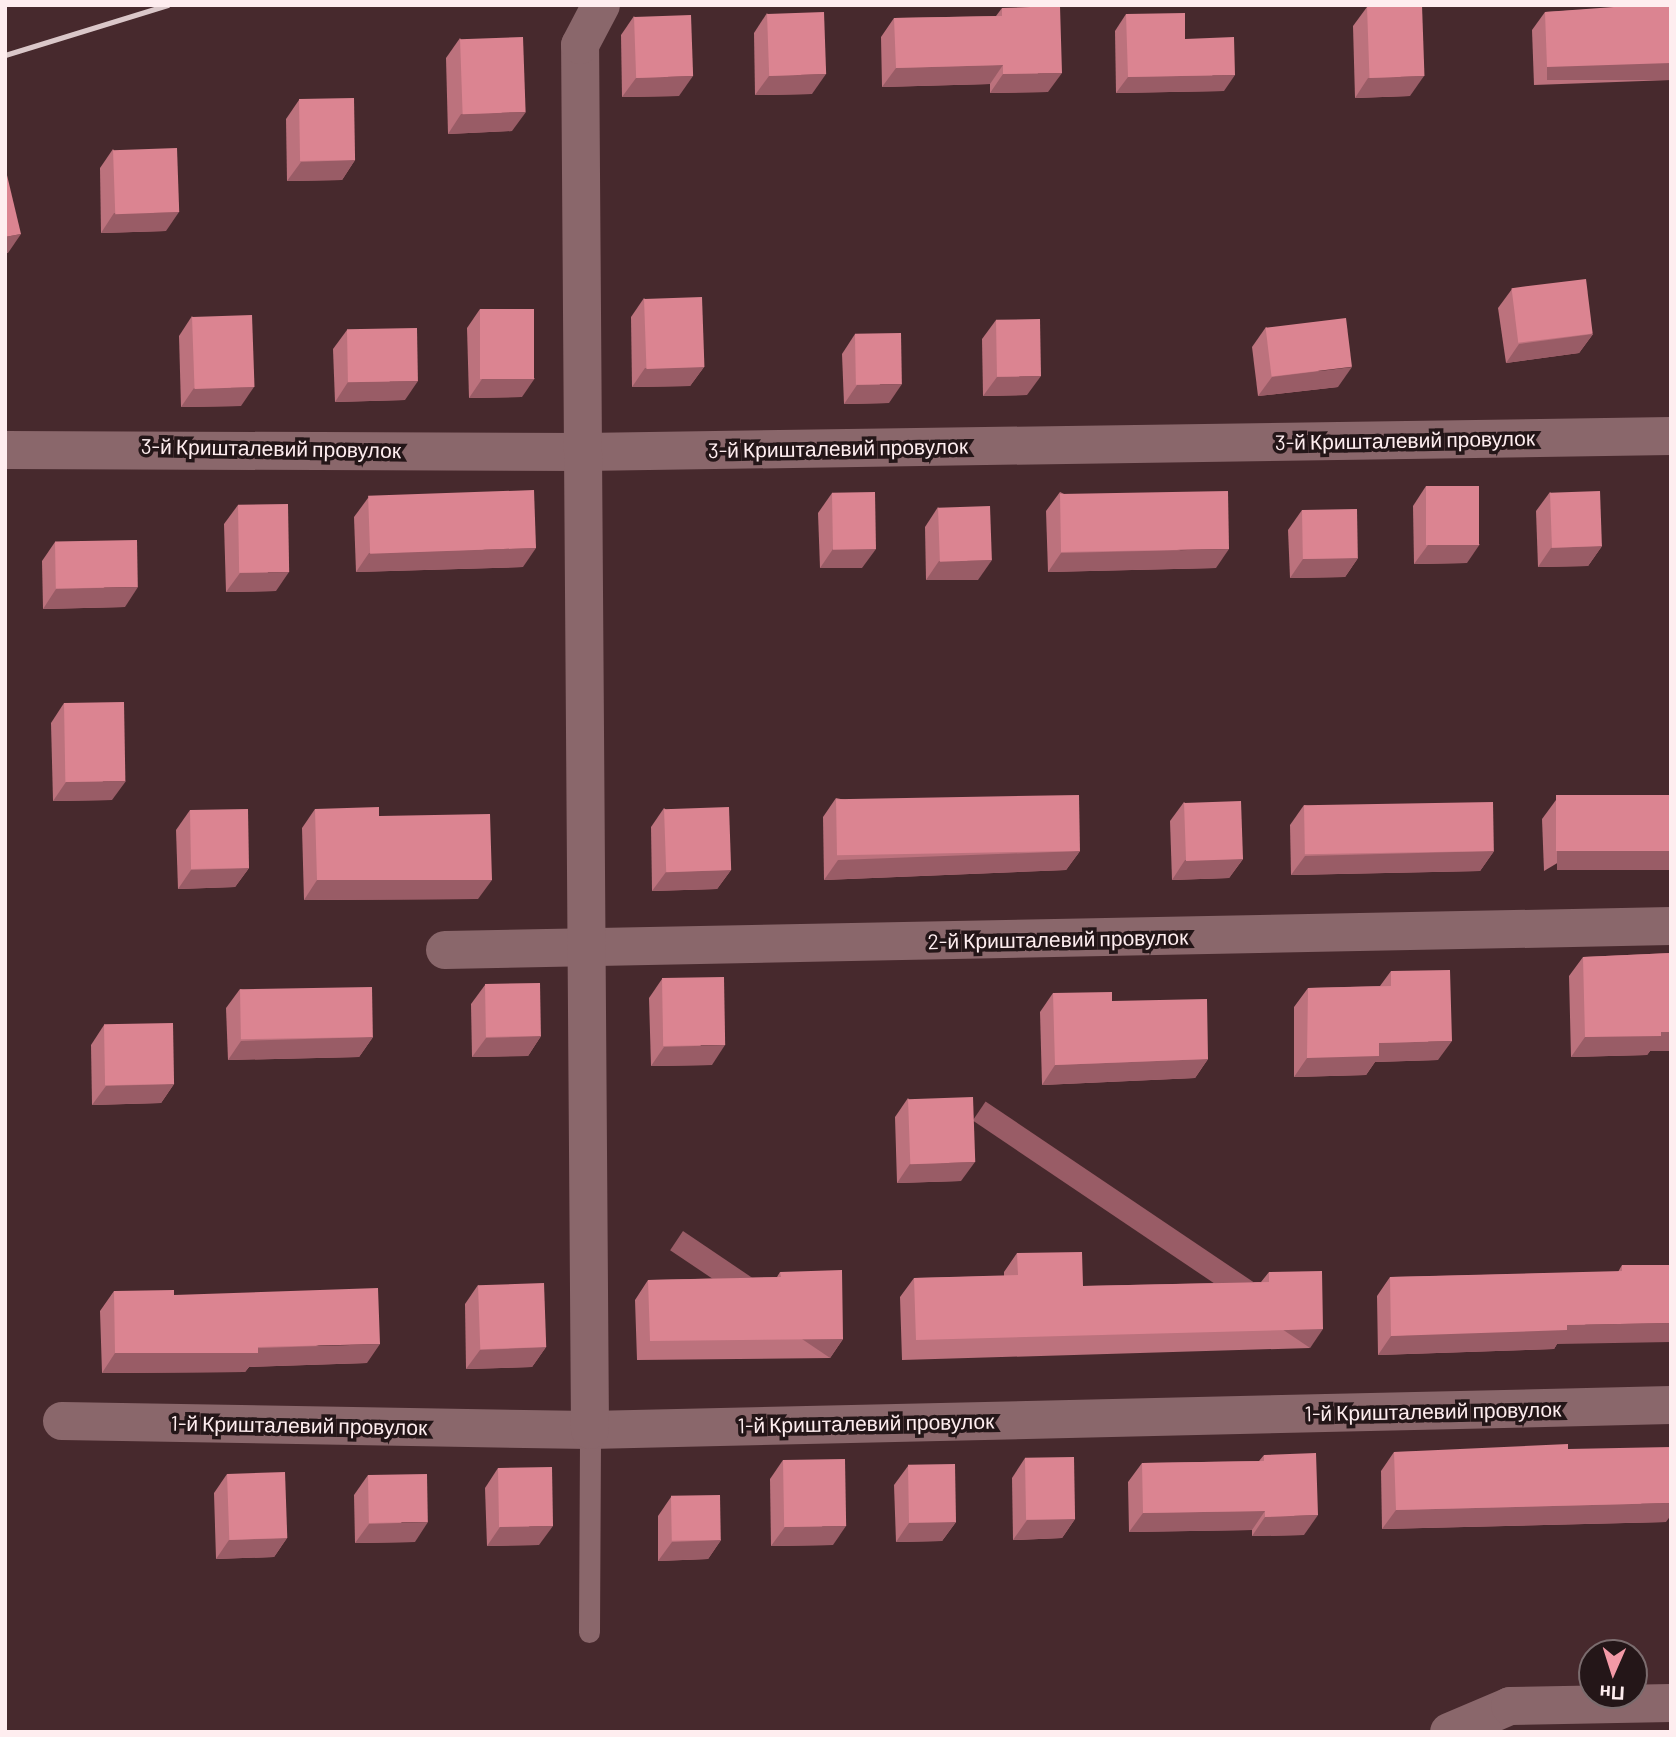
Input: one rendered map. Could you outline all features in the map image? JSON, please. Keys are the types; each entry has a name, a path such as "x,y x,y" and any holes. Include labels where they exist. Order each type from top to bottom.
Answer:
{"street":[{"path":"590,1430 580,45 601,5"},
{"name":"3-й Кришталевий провулок","path":"5,450 90,447 583,452 1671,436"},
{"name":"2-й Кришталевий провулок","path":"445,950 1671,926"},
{"name":"1-й Кришталевий провулок","path":"62,1421 590,1430 1671,1405"},
{"path":"1449,1732 1510,1706 1671,1703"}],"lane":[{"path":"589,1632 590,1430"}],"building":[{"path":"1422,5 1424,76 1370,78 1367,7"},
{"path":"1671,5 1671,63 1547,67 1545,12"},
{"path":"1060,6 1062,73 1003,74 1003,65 896,68 894,18 1002,16 1002,8"},
{"path":"824,12 826,74 769,76 767,14"},
{"path":"1185,13 1185,39 1234,37 1235,75 1128,77 1126,14"},
{"path":"691,15 693,76 636,78 634,17"},
{"path":"523,37 526,112 463,114 460,39"},
{"path":"354,98 355,160 300,161 299,99"},
{"path":"177,148 179,212 115,214 113,150"},
{"path":"5,171 21,234 5,237"},
{"path":"1586,279 1593,334 1518,343 1512,288"},
{"path":"702,297 704,367 646,369 644,299"},
{"path":"480,309 534,309 534,379 480,379"},
{"path":"252,315 255,387 195,389 192,317"},
{"path":"1346,318 1352,367 1272,377 1266,328"},
{"path":"1040,319 1041,376 997,377 996,320"},
{"path":"417,328 418,381 348,382 347,329"},
{"path":"901,333 902,384 856,385 855,334"},
{"path":"1426,486 1479,486 1479,545 1426,545"},
{"path":"534,490 536,548 370,554 368,496"},
{"path":"1228,491 1229,549 1061,552 1060,494"},
{"path":"1600,491 1602,546 1552,548 1550,493"},
{"path":"875,492 876,549 833,550 832,493"},
{"path":"288,504 289,572 239,573 238,505"},
{"path":"990,506 992,560 940,562 938,508"},
{"path":"1357,509 1358,558 1303,559 1302,510"},
{"path":"137,540 138,587 56,588 55,541"},
{"path":"124,702 125,781 65,782 64,703"},
{"path":"1079,795 1080,851 837,855 836,799"},
{"path":"1556,795 1671,795 1671,851 1556,851"},
{"path":"1241,801 1243,859 1186,861 1184,803"},
{"path":"1493,802 1494,851 1305,854 1304,805"},
{"path":"379,807 379,816 490,814 492,880 317,880 315,809"},
{"path":"729,807 731,870 666,872 664,809"},
{"path":"248,809 249,868 191,869 190,810"},
{"path":"1671,953 1671,1032 1661,1032 1661,1036 1585,1037 1583,957"},
{"path":"1450,970 1452,1041 1379,1043 1379,1056 1307,1058 1308,988 1391,986 1391,971"},
{"path":"724,977 725,1045 663,1046 662,978"},
{"path":"540,983 541,1036 486,1037 485,984"},
{"path":"372,987 373,1037 241,1039 240,989"},
{"path":"1112,992 1112,1001 1207,999 1208,1059 1055,1065 1053,993"},
{"path":"173,1023 174,1084 105,1085 104,1024"},
{"path":"973,1097 975,1162 910,1164 908,1099"},
{"path":"1082,1252 1083,1286 1269,1282 1269,1272 1322,1271 1323,1329 916,1340 914,1278 1018,1275 1017,1253"},
{"path":"1622,1265 1671,1265 1671,1323 1567,1325 1567,1330 1391,1336 1390,1277 1622,1271"},
{"path":"842,1270 843,1339 650,1341 648,1280 781,1277 780,1272"},
{"path":"544,1283 546,1347 480,1349 478,1285"},
{"path":"378,1288 380,1344 258,1347 258,1353 115,1353 114,1291 174,1290 174,1295"},
{"path":"1568,1444 1568,1449 1671,1447 1671,1503 1396,1510 1394,1452"},
{"path":"1316,1453 1318,1515 1265,1517 1265,1511 1143,1513 1142,1463 1264,1461 1264,1455"},
{"path":"1074,1457 1075,1519 1026,1520 1025,1458"},
{"path":"845,1459 846,1526 784,1527 783,1460"},
{"path":"955,1464 956,1522 909,1523 908,1465"},
{"path":"552,1467 553,1526 499,1527 498,1468"},
{"path":"285,1472 287,1538 229,1540 227,1474"},
{"path":"427,1474 428,1522 369,1523 368,1475"},
{"path":"720,1495 721,1540 672,1541 671,1496"}],"railway":[{"path":"5,55 168,5"}]}
